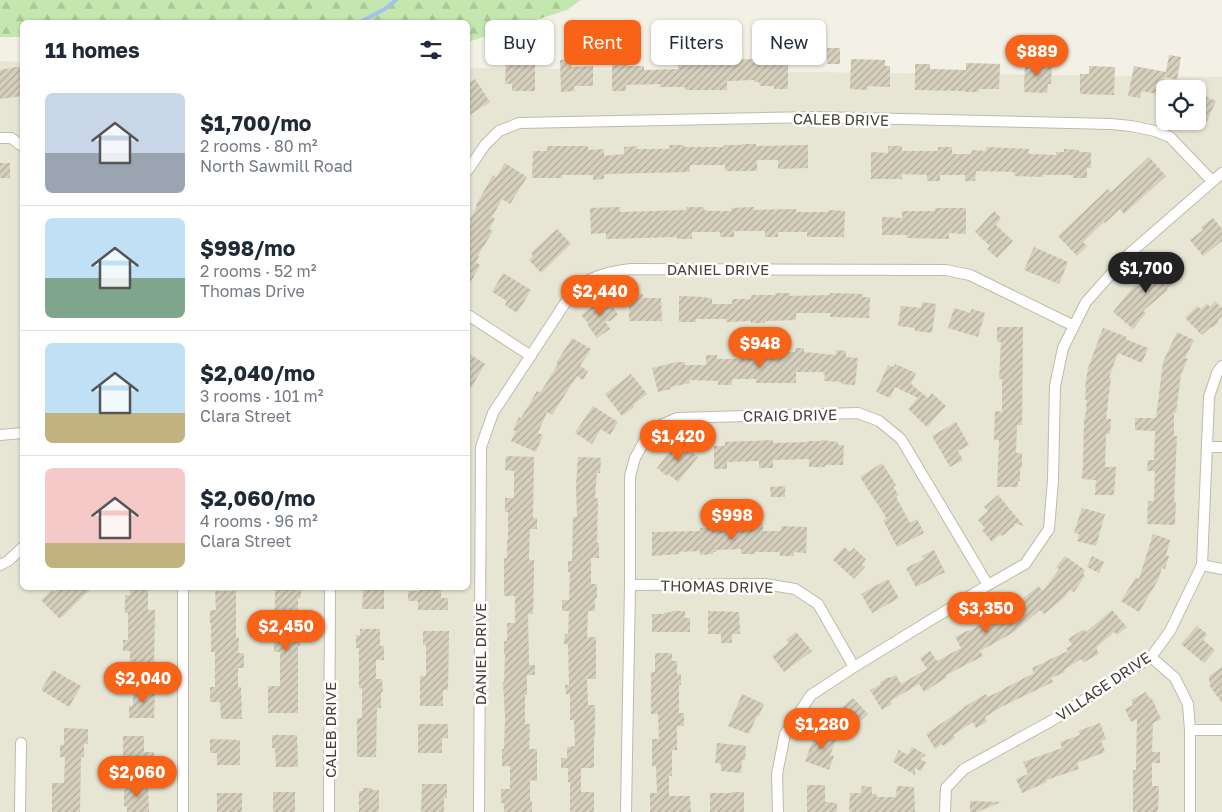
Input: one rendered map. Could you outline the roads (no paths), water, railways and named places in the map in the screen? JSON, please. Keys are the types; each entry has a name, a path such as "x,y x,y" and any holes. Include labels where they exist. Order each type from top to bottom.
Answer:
{"street":[{"name":"CALEB DRIVE","path":"470,167 485,145 499,131 519,123 816,117 1131,126 1155,131 1170,137 1212,182"},
{"path":"0,138 11,138 20,145"},
{"path":"778,812 777,774 785,734 811,695 854,666 1025,564 1049,529 1053,480 1055,386 1063,348 1086,302 1129,254 1222,173"},
{"name":"DANIEL DRIVE","path":"480,812 481,447 493,413 575,288 588,280 610,272 631,269 946,270 970,275 1074,326"},
{"path":"470,316 530,356"},
{"name":"VILLAGE DRIVE","path":"945,812 946,788 964,769 1051,721 1151,657 1170,631 1202,565 1209,397 1217,373 1222,366"},
{"name":"CRAIG DRIVE","path":"626,812 630,476 635,458 654,428 677,418 858,414 879,422 902,439 988,585"},
{"path":"0,435 20,433"},
{"path":"1207,447 1222,447"},
{"path":"0,565 8,561 20,550"},
{"path":"1202,565 1222,569"},
{"name":"THOMAS DRIVE","path":"630,585 766,584 795,588 818,604 854,666"},
{"path":"183,590 184,812"},
{"name":"CALEB DRIVE","path":"329,812 330,590"},
{"path":"1151,657 1175,678 1188,704 1190,730 1190,812"},
{"path":"1190,730 1222,730"},
{"path":"20,812 21,743"}],"waterway":[{"path":"364,20 385,9 396,0"}]}
